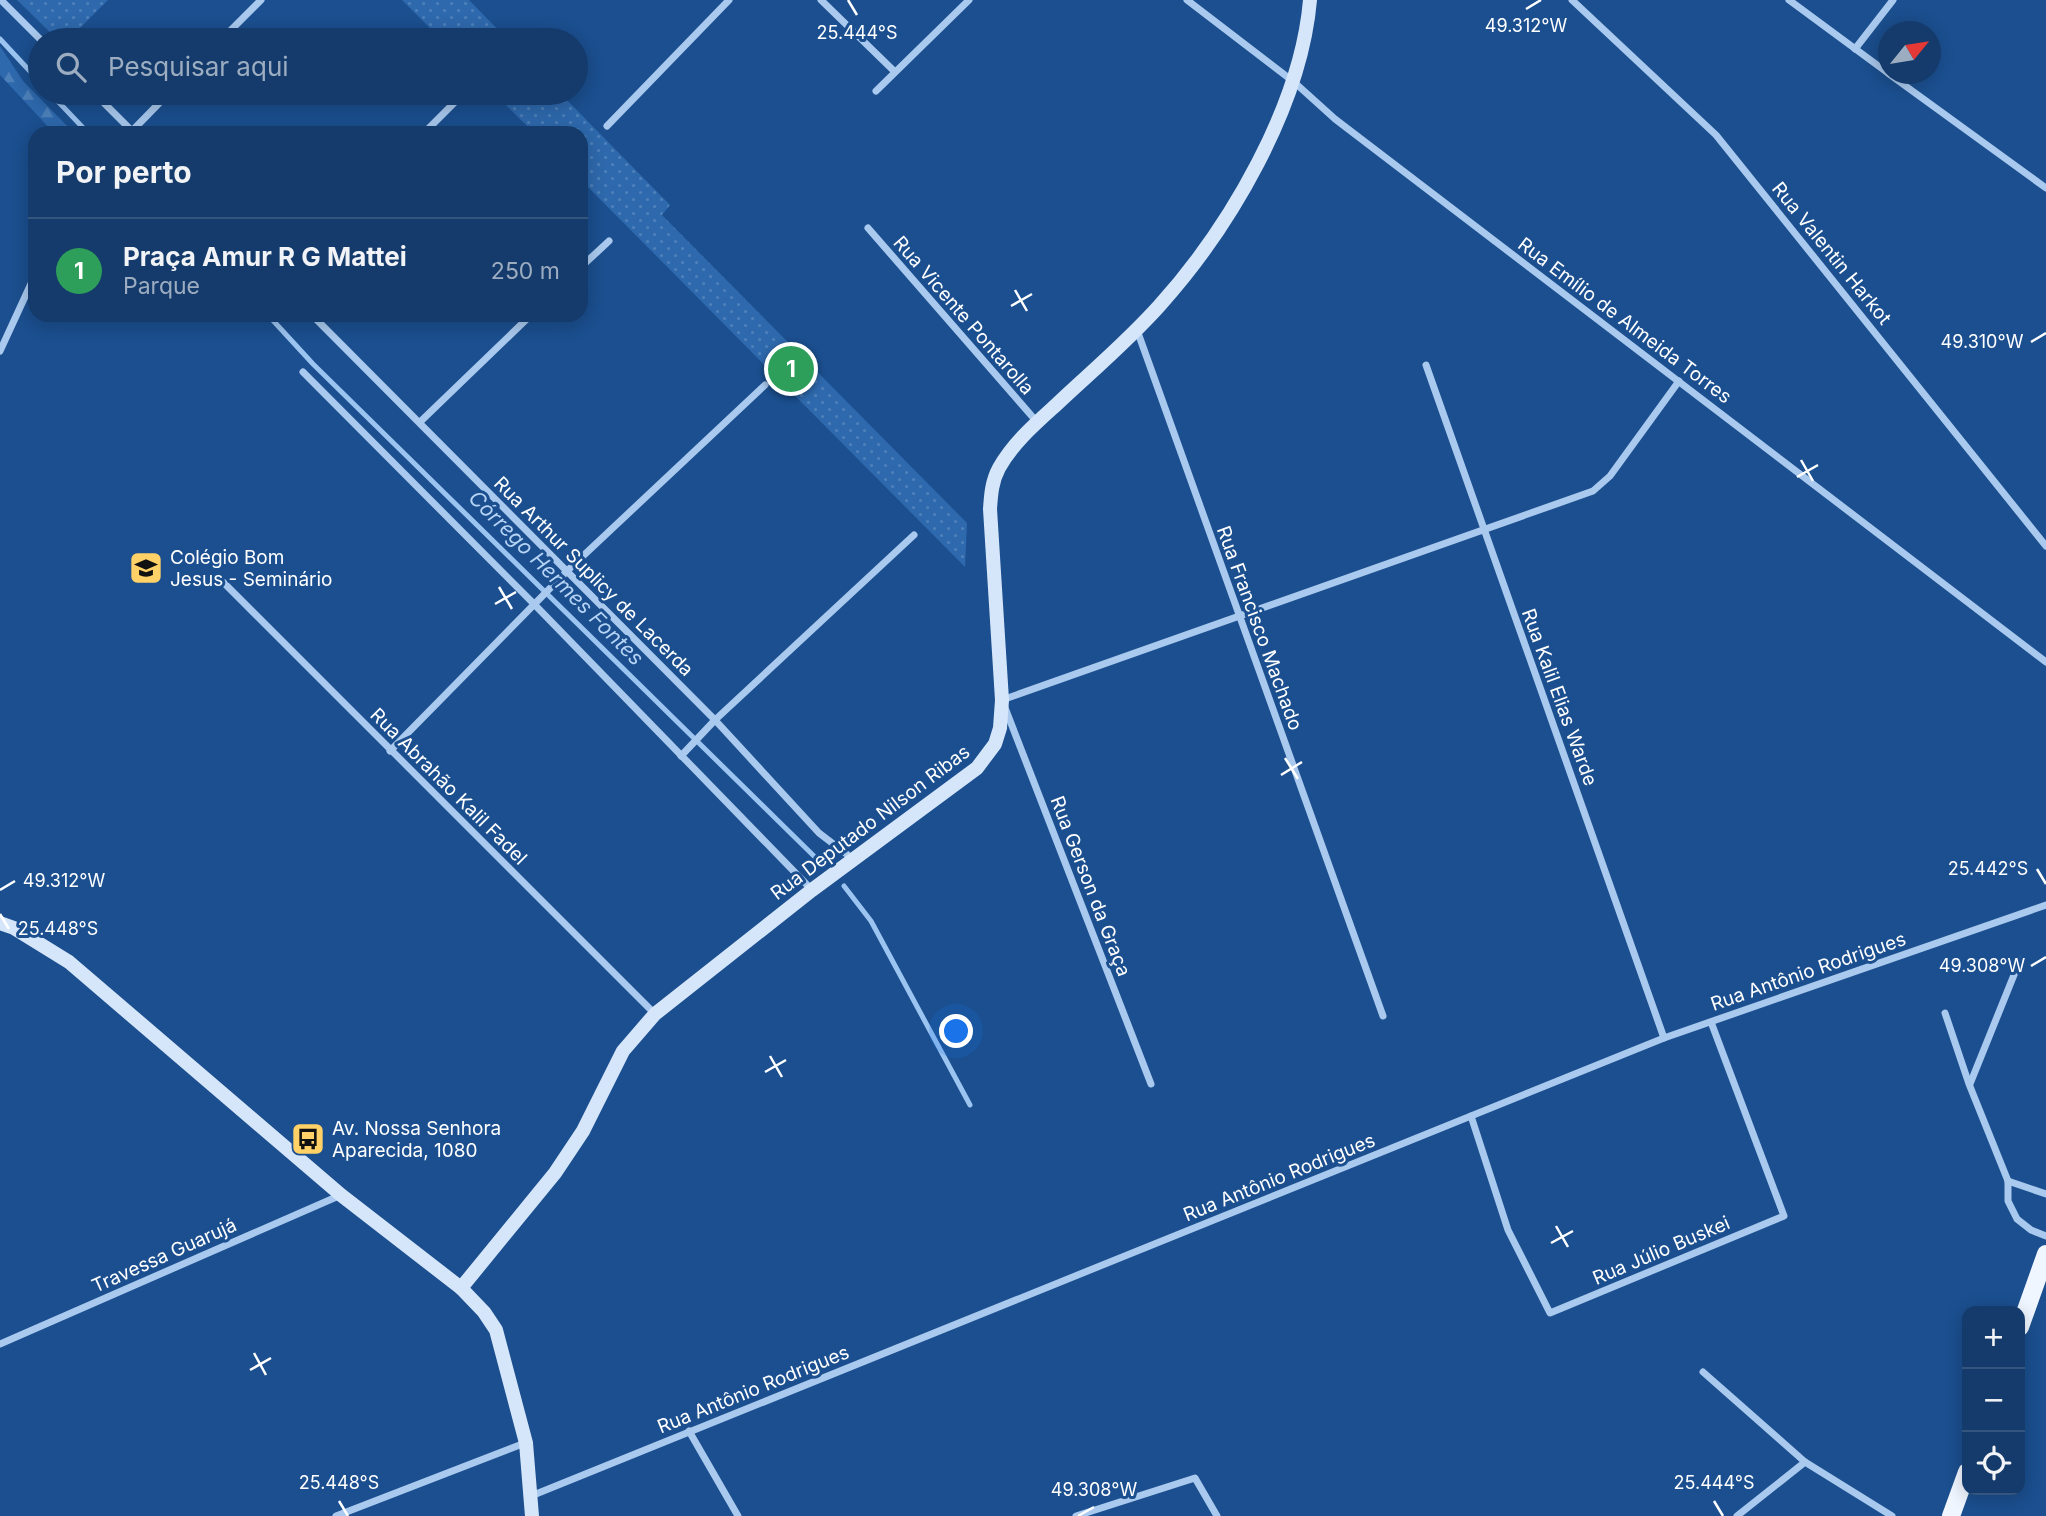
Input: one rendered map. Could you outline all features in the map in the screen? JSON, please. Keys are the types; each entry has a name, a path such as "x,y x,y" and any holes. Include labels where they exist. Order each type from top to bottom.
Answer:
{"main road":[{"path":"2025,1312 2046,1254"},
{"path":"1951,1516 1962,1486"}],"street":[{"path":"1,0 29,28"},
{"path":"233,28 261,0"},
{"path":"607,127 729,0"},
{"path":"821,0 894,71"},
{"path":"876,91 969,0"},
{"name":"Rua Emílio de Almeida Torres","path":"1187,0 1294,82 1335,119 2046,662"},
{"name":"Rua Deputado Nilson Ribas","path":"461,1288 555,1172 583,1131 623,1051 655,1014 812,890 977,768 995,744 1000,728 1002,700 990,509 991,489 998,469 1010,451 1037,422 1137,329 1179,283 1217,233 1265,147 1294,82 1308,25 1310,0"},
{"name":"Rua Valentin Harkot","path":"1572,0 1716,135 2046,546"},
{"path":"1789,0 1878,65"},
{"path":"1855,49 1893,0"},
{"path":"1904,84 2046,188"},
{"path":"106,105 127,126"},
{"path":"139,126 158,105"},
{"path":"431,126 452,105"},
{"name":"Rua Vicente Pontarolla","path":"868,228 1037,422"},
{"path":"588,260 609,241"},
{"path":"0,351 28,290"},
{"name":"Rua Arthur Suplicy de Lacerda","path":"319,322 715,720 819,833 853,860"},
{"path":"420,422 524,322"},
{"name":"Rua Francisco Machado","path":"1137,329 1383,1016"},
{"name":"Rua Kalil Elias Warde","path":"1426,366 1664,1038"},
{"path":"303,372 534,604 812,890"},
{"path":"1002,700 1583,495 1602,485 1679,382"},
{"path":"390,751 567,570 765,385"},
{"path":"681,756 715,720 914,535"},
{"name":"Rua Abrahão Kalil Fadel","path":"221,580 655,1014"},
{"name":"Rua Gerson da Graça","path":"1002,700 1151,1084"},
{"name":"Rua Antônio Rodrigues","path":"530,1496 1664,1038 2046,905"},
{"path":"0,922 69,962 341,1195 461,1288 484,1312 496,1331 526,1443 532,1516"},
{"path":"1969,1084 2020,960"},
{"path":"1945,1013 1969,1084 2008,1181 2008,1201 2017,1219 2031,1230 2046,1236"},
{"name":"Rua Júlio Buskei","path":"1471,1116 1508,1230 1550,1313 1784,1216 1711,1022"},
{"path":"2008,1181 2046,1194"},
{"name":"Travessa Guarujá","path":"0,1344 341,1195"},
{"path":"1703,1371 1805,1462 1892,1516"},
{"path":"689,1431 738,1516"},
{"path":"336,1516 526,1443"},
{"path":"1737,1516 1805,1462"},
{"path":"1076,1516 1195,1478 1217,1516"}],"green space":[{"path":"17,0 108,0 80,28 46,28"},
{"path":"402,0 469,0 496,28 430,28"},
{"path":"0,46 28,86 28,105 47,105 67,126 47,126 0,75"},
{"path":"506,105 572,105 670,205 662,215 967,523 965,567 588,187 588,126 527,126"}],"waterway":[{"name":"Córrego Hermes Fontes","path":"0,39 28,69"},
{"name":"Córrego Hermes Fontes","path":"61,105 81,126"},
{"name":"Córrego Hermes Fontes","path":"274,322 313,364 821,863"},
{"path":"844,886 871,921 970,1105"}],"place":[{"name":"Praça Amur R G Mattei","path":"791,369"},
{"name":"Colégio Bom Jesus - Seminário","path":"146,568"},
{"name":"Av. Nossa Senhora Aparecida, 1080","path":"308,1139"}]}
